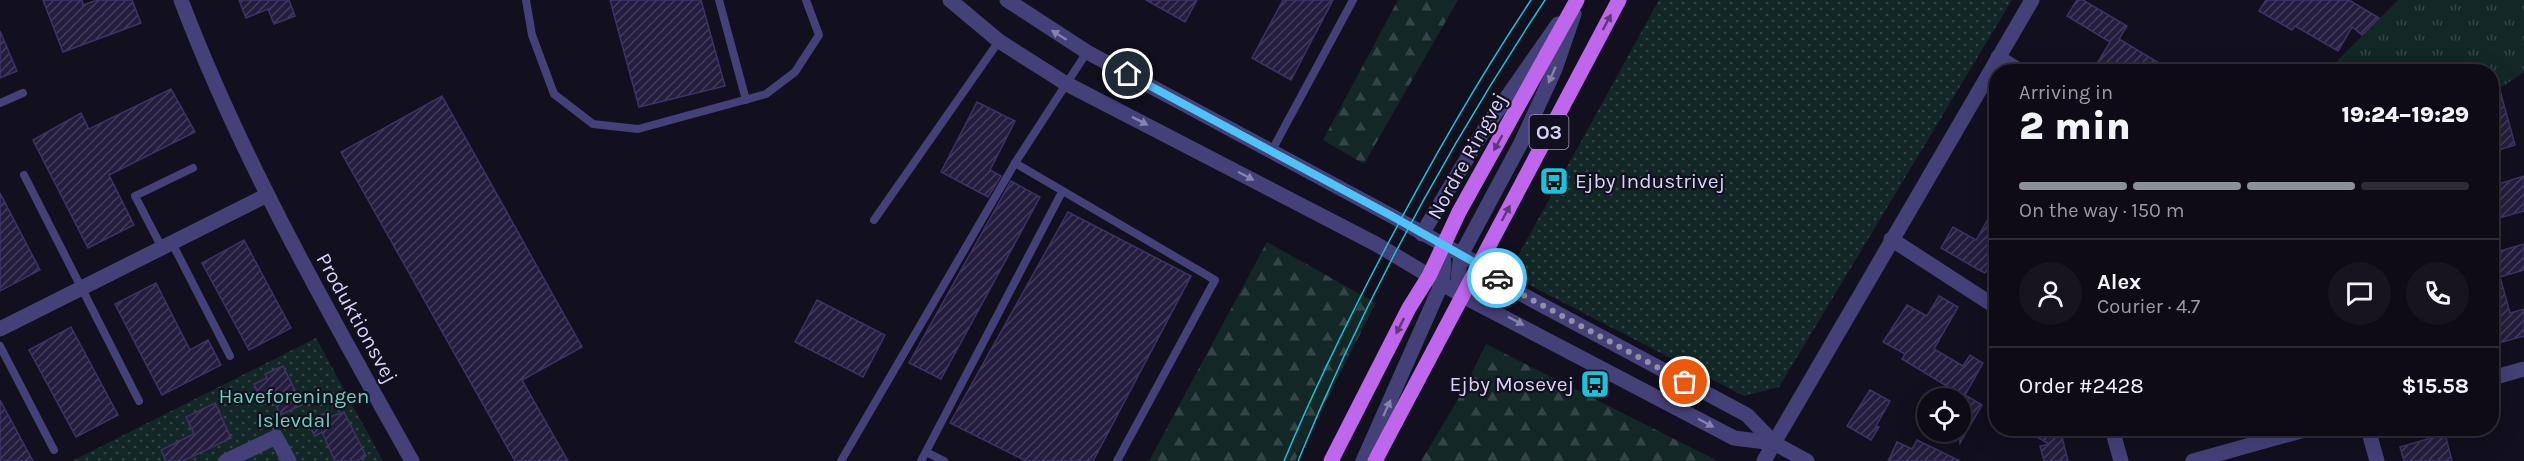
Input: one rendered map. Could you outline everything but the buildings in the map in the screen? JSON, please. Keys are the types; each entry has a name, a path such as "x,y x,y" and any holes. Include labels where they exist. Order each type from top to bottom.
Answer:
{"main road":[{"name":"Nordre Ringvej","path":"1331,461 1409,308 1435,279 1442,245 1577,0"},
{"name":"O3","path":"1375,461 1619,0"}],"street":[{"name":"Produktionsvej","path":"181,0 204,61 267,195 329,313 412,461"},
{"path":"950,0 999,41 1065,83 1376,244 1463,296 1734,438 1774,443"},
{"path":"1007,0 1087,52 1479,265 1512,289 1747,415 1774,443 1807,461"},
{"path":"1422,234 1484,130 1577,0"},
{"path":"1463,296 1458,277 1461,255 1521,143 1555,69 1577,0"},
{"path":"1994,64 2032,0"},
{"path":"1998,57 2009,64"},
{"path":"1764,461 1989,72"},
{"path":"0,329 267,195"},
{"path":"1892,238 1989,302"},
{"path":"1363,461 1435,279"},
{"path":"2499,376 2524,369"},
{"path":"2114,436 2121,461"},
{"path":"2193,461 2283,436"},
{"path":"2370,436 2377,461"},
{"path":"226,461 276,437 289,461"}],"lane":[{"path":"526,0 532,35 554,94 593,124 638,129 766,94 795,72 819,35 806,0"},
{"path":"719,0 746,100"},
{"path":"1271,152 1353,0"},
{"path":"874,220 999,41"},
{"path":"841,461 1015,163 1087,52"},
{"path":"0,103 23,93"},
{"path":"1015,163 1215,280 1117,461"},
{"path":"193,168 135,196 167,246 230,356"},
{"path":"24,175 139,400"},
{"path":"921,461 1062,192"},
{"path":"0,346 54,450"},
{"path":"926,452 944,461"}],"green space":[{"path":"1398,0 1458,0 1364,164 1323,140"},
{"path":"1659,0 2012,0 1779,387 1744,396 1508,274"},
{"path":"2398,0 2524,0 2524,72 2499,89 2499,64 2334,64"},
{"path":"1267,242 1376,303 1295,461 1149,461"},
{"name":"Haveforeningen Islevdal","path":"316,338 383,461 72,461"},
{"path":"1486,344 1718,461 1421,461 1463,391"}],"tram line":[{"path":"1284,461 1332,355 1401,219 1473,92 1531,0"},
{"path":"1298,461 1351,341 1410,224 1475,111 1545,0"}],"way so far":[{"path":"1497,278 1512,289 1685,382"}],"place":[{"name":"Ejby Industrivej","path":"1554,181"},
{"name":"Ejby Mosevej","path":"1595,384"}],"route":[{"path":"1128,74 1390,215 1479,265 1497,278"}]}
